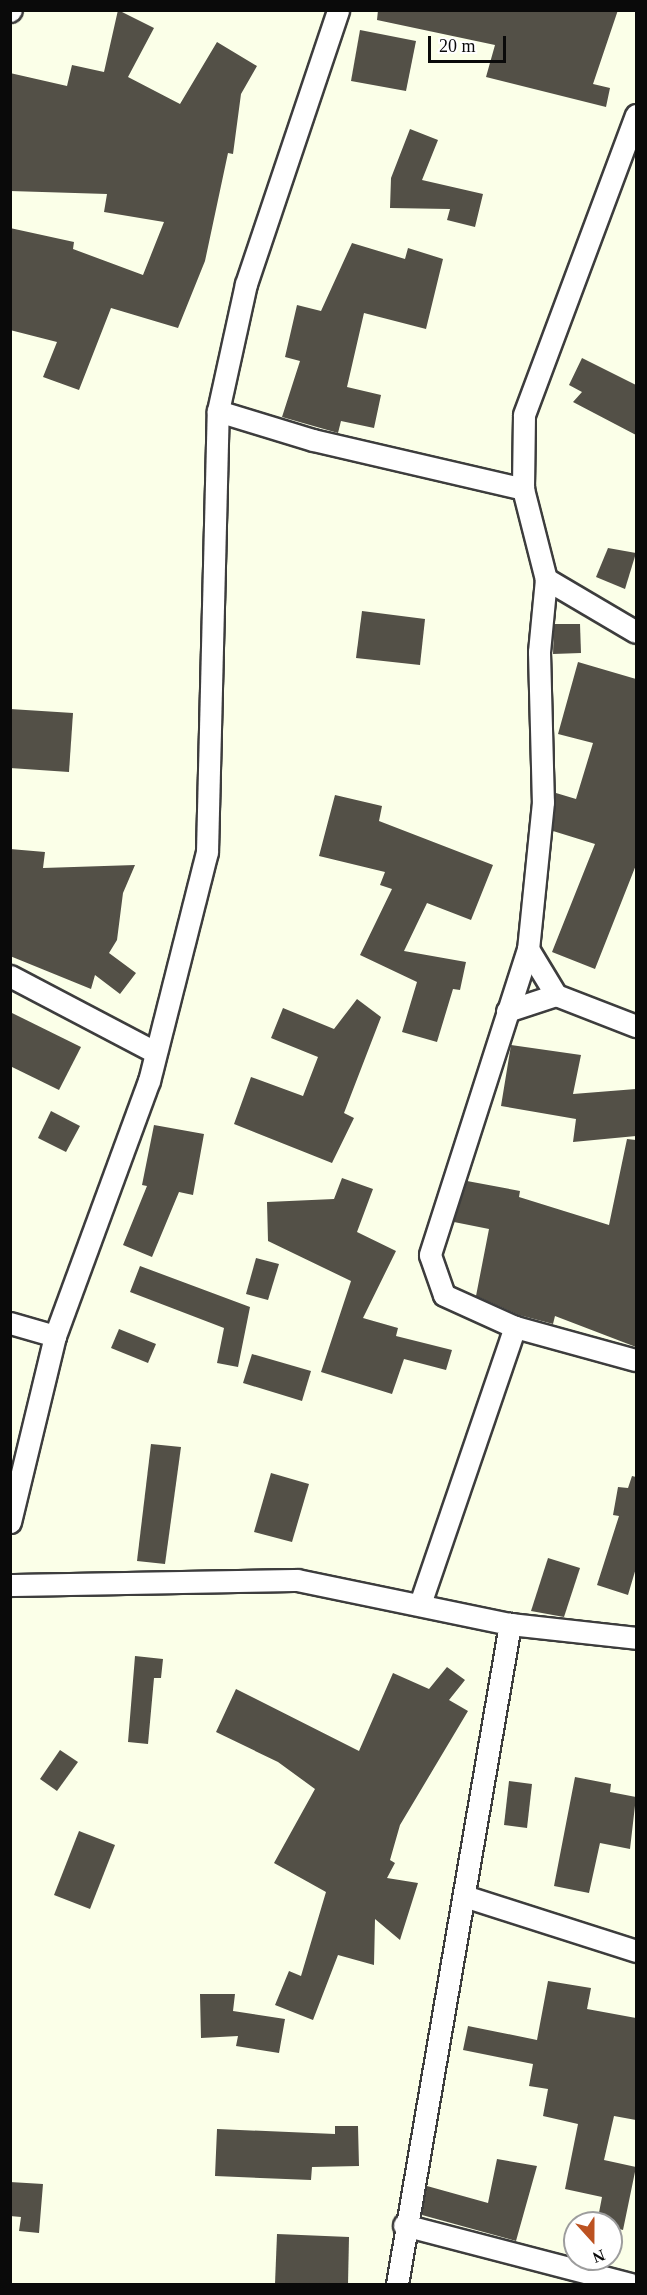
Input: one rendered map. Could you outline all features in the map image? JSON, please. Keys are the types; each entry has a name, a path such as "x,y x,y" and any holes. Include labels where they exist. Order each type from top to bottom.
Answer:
{"street":[{"path":"10,1522 55,1336 149,1081 153,1052 207,852 218,411 246,284 338,10"},
{"path":"636,115 524,415 523,489 546,579 540,652 543,802 528,949 430,1255 444,1295 514,1327 636,1360"},
{"path":"218,411 313,440 523,489"},
{"path":"546,579 636,633"},
{"path":"528,949 556,995 636,1026"},
{"path":"10,976 153,1052"},
{"path":"507,1011 556,995"},
{"path":"10,1323 55,1336"},
{"path":"420,1604 514,1327"},
{"path":"10,1585 297,1580 510,1624 636,1638"},
{"path":"397,2284 404,2225 464,1896 510,1624"},
{"path":"464,1896 636,1951"},
{"path":"404,2225 630,2284"}],"building":[{"path":"118,10 154,28 128,77 180,104 217,42 257,66 241,94 233,154 228,153 205,261 178,328 111,308 79,390 43,377 57,342 10,330 10,228 74,242 73,249 143,275 164,222 104,212 107,194 10,191 10,73 67,86 72,65 104,72"},
{"path":"378,10 618,10 593,84 610,88 606,107 486,77 495,45 377,20"},
{"path":"360,30 416,41 406,91 351,81"},
{"path":"410,129 438,140 422,180 483,194 475,227 447,220 450,209 390,208 391,178"},
{"path":"352,243 405,259 408,248 443,259 426,329 364,313 347,387 381,395 374,428 341,421 338,433 282,417 300,361 285,357 297,305 321,311"},
{"path":"582,358 636,385 636,435 573,402 582,392 569,385"},
{"path":"608,548 636,553 625,589 596,577"},
{"path":"362,611 425,619 420,665 356,658"},
{"path":"554,624 580,624 581,653 553,654"},
{"path":"578,662 636,679 636,865 595,969 552,952 595,844 553,831 556,793 576,799 593,743 558,734"},
{"path":"10,709 73,713 69,772 10,768"},
{"path":"335,795 382,806 379,821 493,865 471,920 427,903 404,951 466,962 460,990 453,989 437,1042 402,1032 417,982 360,955 392,889 380,885 385,872 319,856"},
{"path":"10,849 45,852 43,868 135,865 123,893 117,940 109,953 136,973 120,994 95,975 91,989 10,956"},
{"path":"357,999 381,1017 344,1113 354,1118 332,1163 234,1124 251,1077 303,1096 318,1057 271,1038 283,1008 334,1029"},
{"path":"10,1012 81,1047 59,1090 10,1066"},
{"path":"511,1045 581,1055 573,1094 636,1089 636,1136 573,1142 576,1119 501,1106"},
{"path":"51,1111 80,1126 66,1152 38,1138"},
{"path":"154,1125 204,1134 193,1195 179,1192 152,1257 123,1245 147,1186 142,1185"},
{"path":"627,1139 636,1140 636,1347 555,1316 553,1324 519,1315 476,1296 489,1229 454,1222 467,1181 520,1191 519,1197 609,1225"},
{"path":"342,1178 373,1189 357,1232 396,1251 363,1318 398,1328 396,1336 452,1350 446,1370 404,1359 392,1394 321,1372 351,1281 268,1241 267,1202 334,1199"},
{"path":"256,1258 279,1264 268,1300 246,1294"},
{"path":"140,1266 250,1307 238,1367 217,1363 224,1328 130,1292"},
{"path":"119,1329 156,1344 148,1363 111,1348"},
{"path":"252,1354 311,1371 302,1401 243,1383"},
{"path":"151,1444 181,1447 165,1564 137,1561"},
{"path":"271,1473 309,1484 292,1542 254,1532"},
{"path":"632,1476 636,1477 636,1568 628,1595 597,1585 619,1516 613,1515 618,1487 628,1488"},
{"path":"548,1558 580,1568 564,1617 531,1611"},
{"path":"135,1656 163,1659 161,1678 154,1678 148,1744 128,1742"},
{"path":"447,1667 465,1680 449,1700 468,1711 400,1825 390,1860 395,1863 387,1878 418,1883 400,1940 375,1919 374,1965 338,1955 313,2020 275,2005 289,1971 301,1976 326,1892 274,1863 315,1789 278,1762 216,1732 236,1689 359,1751 393,1673 429,1689"},
{"path":"60,1750 78,1762 57,1791 40,1779"},
{"path":"575,1777 611,1784 610,1792 636,1797 630,1849 600,1843 589,1893 554,1886"},
{"path":"509,1781 532,1784 527,1828 504,1825"},
{"path":"79,1831 115,1845 90,1909 54,1895"},
{"path":"548,1981 591,1988 587,2009 636,2018 636,2120 614,2116 604,2160 636,2167 623,2230 623,2211 599,2211 602,2197 565,2189 578,2124 543,2116 548,2089 529,2086 533,2064 463,2050 468,2026 537,2040"},
{"path":"200,1994 235,1994 233,2011 285,2019 279,2053 236,2046 238,2036 201,2038"},
{"path":"335,2126 358,2126 359,2166 312,2167 311,2180 215,2176 217,2129 335,2134"},
{"path":"497,2159 537,2166 516,2241 422,2215 427,2186 488,2203"},
{"path":"10,2182 43,2184 39,2233 19,2231 21,2217 10,2216"},
{"path":"277,2234 349,2237 348,2284 275,2284"}]}
